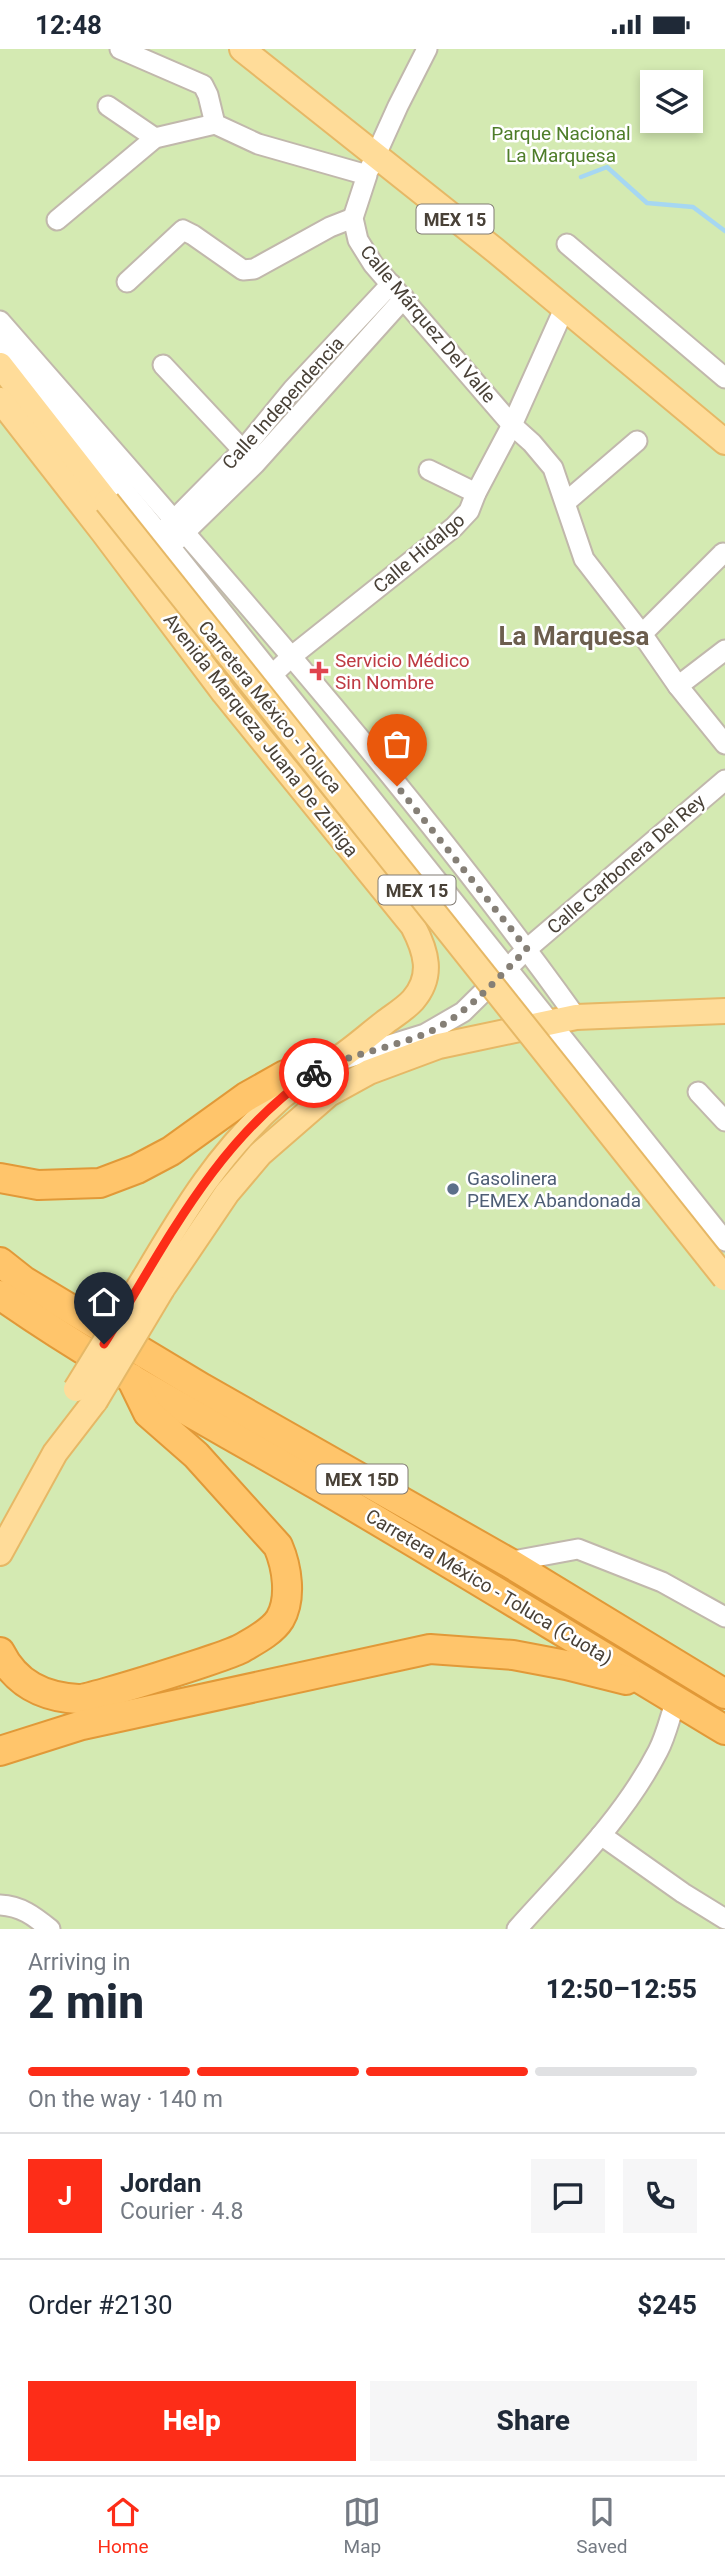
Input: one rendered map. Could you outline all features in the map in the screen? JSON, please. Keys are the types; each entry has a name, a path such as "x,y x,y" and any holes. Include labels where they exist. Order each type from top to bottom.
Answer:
{"highway":[{"path":"0,1178 38,1185 100,1183 137,1169 171,1151 246,1097 285,1075 325,1076"},
{"name":"Carretera México - Toluca (Cuota)","path":"0,1262 24,1281 202,1388 508,1562 725,1694"},
{"name":"Carretera México - Toluca (Cuota)","path":"0,1295 131,1378 415,1542 725,1730"},
{"path":"0,1312 34,1319"},
{"path":"0,1652 6,1664 22,1682 55,1696 81,1700 240,1650 270,1630 280,1619 286,1602 286,1564 278,1546 196,1455 148,1413 131,1378"},
{"path":"0,1751 82,1725 430,1649 513,1655 566,1665 624,1679 676,1700"}],"main road":[{"name":"MEX 15","path":"242,49 372,166 496,251 725,442"},
{"name":"Carretera México - Toluca","path":"0,365 725,1278"},
{"path":"666,392 725,424"},
{"path":"666,392 725,461"},
{"name":"Avenida Marqueza Juana De Zuñiga","path":"0,400 224,693 413,926 423,943 427,962 426,978 413,1000 325,1076"},
{"path":"0,1553 85,1395 153,1283 192,1198 234,1143 281,1098 325,1076 369,1072 439,1046 576,1017 725,1011"}],"street":[{"path":"120,49 203,85 215,124"},
{"path":"127,282 183,230 243,270 254,269 330,227 353,218 398,106 427,49"},
{"path":"108,106 155,138"},
{"path":"57,220 155,138 215,124 269,148 372,166"},
{"name":"Calle Márquez Del Valle","path":"353,218 358,240 373,264 552,468 584,559 678,686 725,744"},
{"path":"567,244 725,378"},
{"name":"Calle Independencia","path":"249,457 293,389 398,291"},
{"name":"Calle Independencia","path":"172,533 311,401 398,291"},
{"name":"Calle Hidalgo","path":"272,675 292,656 454,527 469,511 512,425 564,309"},
{"path":"0,321 172,533 272,675 725,1241"},
{"path":"0,340 172,533 292,656 527,949 576,1017"},
{"path":"163,365 249,457"},
{"path":"293,389 311,401"},
{"path":"565,502 637,441"},
{"path":"429,470 476,493"},
{"path":"642,634 723,553"},
{"path":"678,686 725,650"},
{"name":"Calle Carbonera Del Rey","path":"325,1076 425,1034 463,1013 527,949 725,780"},
{"path":"698,1092 725,1121"},
{"path":"508,1562 578,1549 662,1582 725,1617"},
{"path":"517,1929 601,1835 635,1791 659,1749 676,1700"},
{"path":"601,1835 682,1893 725,1919"},
{"path":"0,1905 32,1914 50,1929"}],"green space":[{"name":"Parque Nacional La Marquesa","path":"0,49 725,49 725,1929 0,1929"}],"waterway":[{"path":"581,177 607,167 647,203 693,207 725,231"}],"way so far":[{"path":"314,1073 334,1062 425,1034 463,1013 527,949 397,786"}],"place":[{"name":"Servicio Médico Sin Nombre","path":"319,671"},
{"name":"Gasolinera PEMEX Abandonada","path":"453,1189"}],"district":[{"name":"La Marquesa","path":"574,636"}],"route":[{"path":"104,1344 192,1198 234,1143 281,1098 314,1073"}]}
